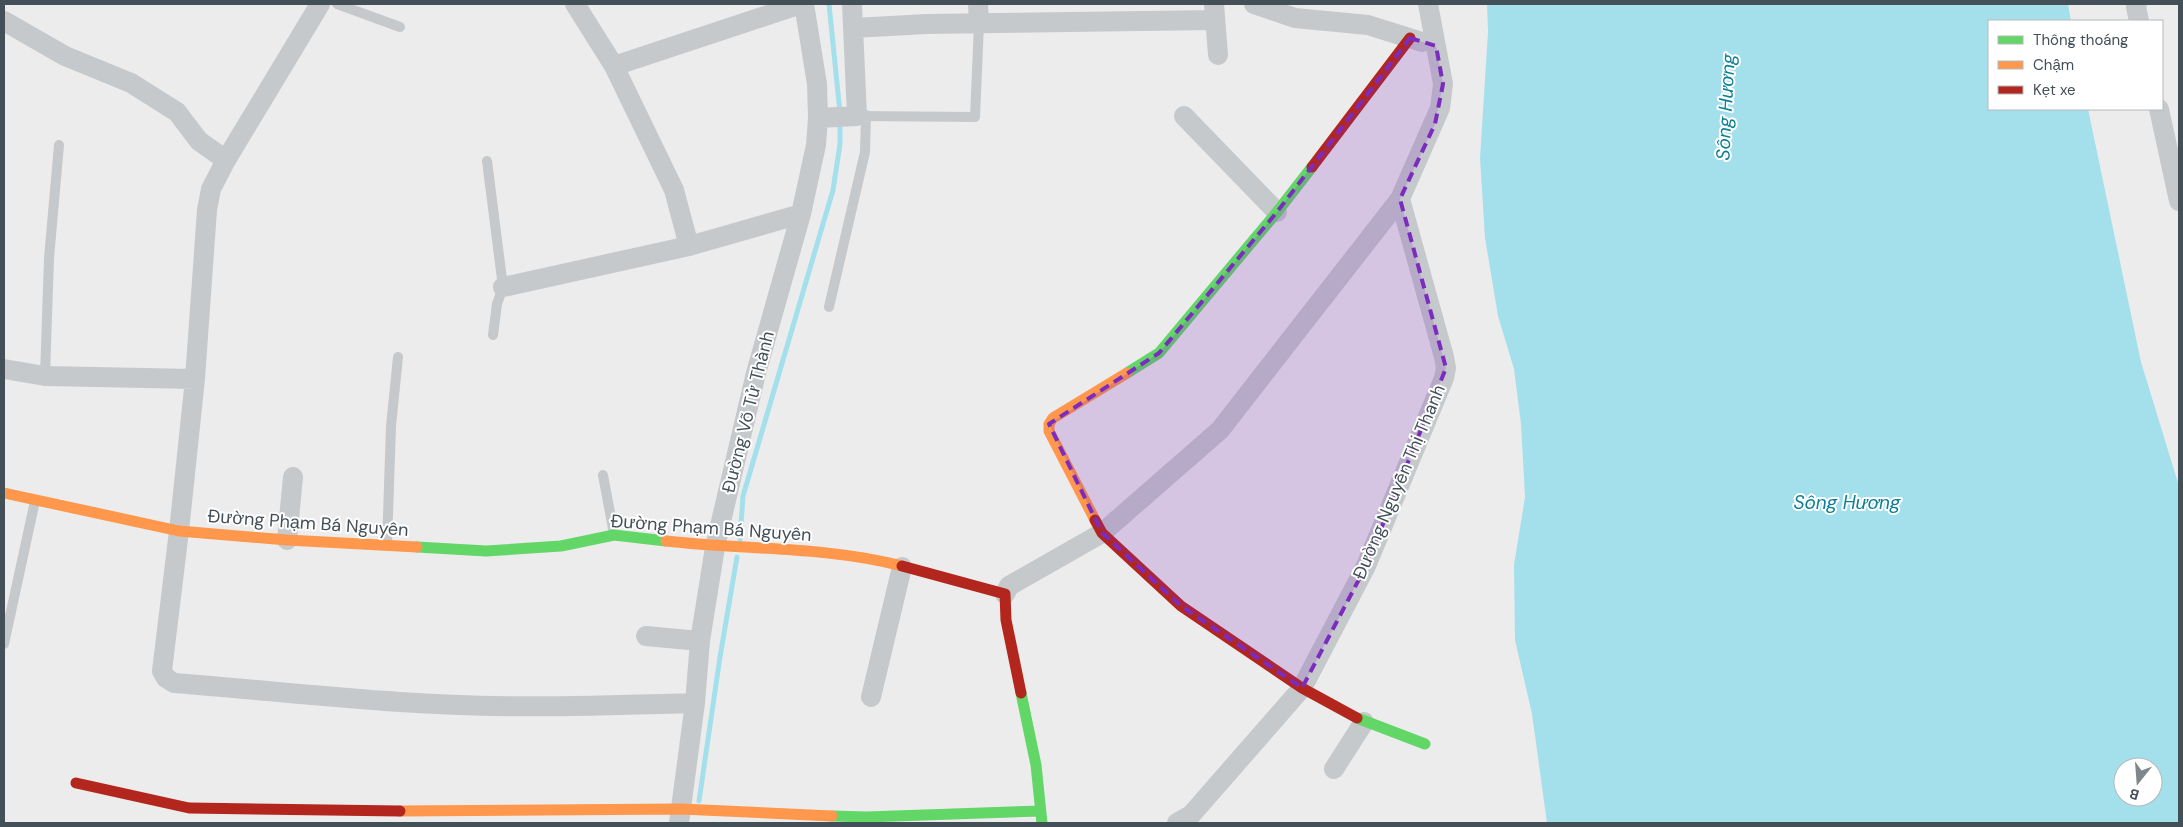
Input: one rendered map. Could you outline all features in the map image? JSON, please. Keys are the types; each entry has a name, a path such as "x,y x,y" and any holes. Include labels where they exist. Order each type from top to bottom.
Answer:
{"street":[{"path":"320,4 226,160 211,189 206,210 195,379 180,531 162,671 166,678 174,683 401,702 490,706 695,703"},
{"path":"575,4 614,66 674,190 689,246"},
{"path":"614,66 802,4"},
{"name":"Đường Võ Tử Thành","path":"682,814 700,641 721,548 756,373 801,214 816,145 827,118 817,84 802,4"},
{"path":"827,118 861,116 852,4"},
{"path":"978,4 979,24"},
{"path":"1254,4 1296,18 1368,25 1436,46"},
{"path":"1042,823 1036,765 1006,620 1005,594 1009,586 1102,533 1220,430 1400,200 1440,108 1443,84 1428,4"},
{"path":"2137,4 2139,20"},
{"path":"854,28 979,24 1214,12 1218,55"},
{"path":"4,21 65,56 131,82 177,112 199,141 226,160"},
{"path":"1410,38 1278,212 1159,353 1053,418 1049,424 1049,432 1102,533 1181,606 1302,688 1364,722 1425,744"},
{"path":"2158,110 2179,201"},
{"path":"1184,116 1278,212"},
{"name":"Đường Nguyễn Thị Thanh","path":"1177,823 1191,815 1302,688 1366,566 1444,378 1446,368 1400,200"},
{"path":"504,287 689,246 801,214"},
{"path":"4,369 45,376 195,379"},
{"path":"287,540 293,477"},
{"name":"Đường Phạm Bá Nguyên","path":"4,493 180,531 287,540 486,551 561,546 614,535 721,548 800,551 867,557 1005,594"},
{"path":"871,697 902,567"},
{"path":"646,636 700,641"},
{"path":"1334,769 1364,722"},
{"path":"76,783 189,808 682,814 709,810 866,816 1040,811"}],"lane":[{"path":"337,4 400,28"},
{"path":"829,307 865,152 861,116 975,117 979,24"},
{"path":"45,376 49,258 58,145"},
{"path":"487,161 504,287 497,304 493,335"},
{"path":"387,546 392,426 398,357"},
{"path":"602,475 614,535"},
{"path":"4,644 35,499"}],"highlighted area":[{"path":"1410,38 1436,46 1443,84 1435,124 1400,199 1446,368 1366,566 1302,688 1181,606 1102,533 1049,424 1159,353 1277,212"}],"water":[{"name":"Sông Hương","path":"1487,4 2068,4 2071,20 1988,20 1988,110 2088,110 2141,362 2179,486 2179,823 1547,823 1532,714 1515,640 1514,565 1525,497 1521,424 1514,369 1498,316 1485,238 1480,158 1488,32"}],"waterway":[{"path":"829,4 840,113"},
{"path":"740,539 743,496 833,190 840,144 840,121"},
{"path":"699,801 737,557"}],"traffic: fast":[{"path":"1127,373 1159,353 1277,212 1312,167"},
{"path":"417,547 486,551 561,546 614,535 666,541"},
{"path":"1021,693 1036,765 1042,823"},
{"path":"1357,718 1425,744"},
{"path":"832,816 866,817 1040,811"}],"traffic: slow":[{"path":"1095,520 1049,431 1049,424 1053,418 1127,373"},
{"path":"4,493 179,531 287,540 417,547"},
{"path":"666,541 844,555 902,566"},
{"path":"400,811 681,809 832,816"}],"traffic: jam":[{"path":"1312,167 1410,38"},
{"path":"1095,520 1102,533 1181,606 1302,688 1357,718"},
{"path":"902,566 1005,594 1006,620 1021,693"},
{"path":"76,783 189,808 400,811"}]}
